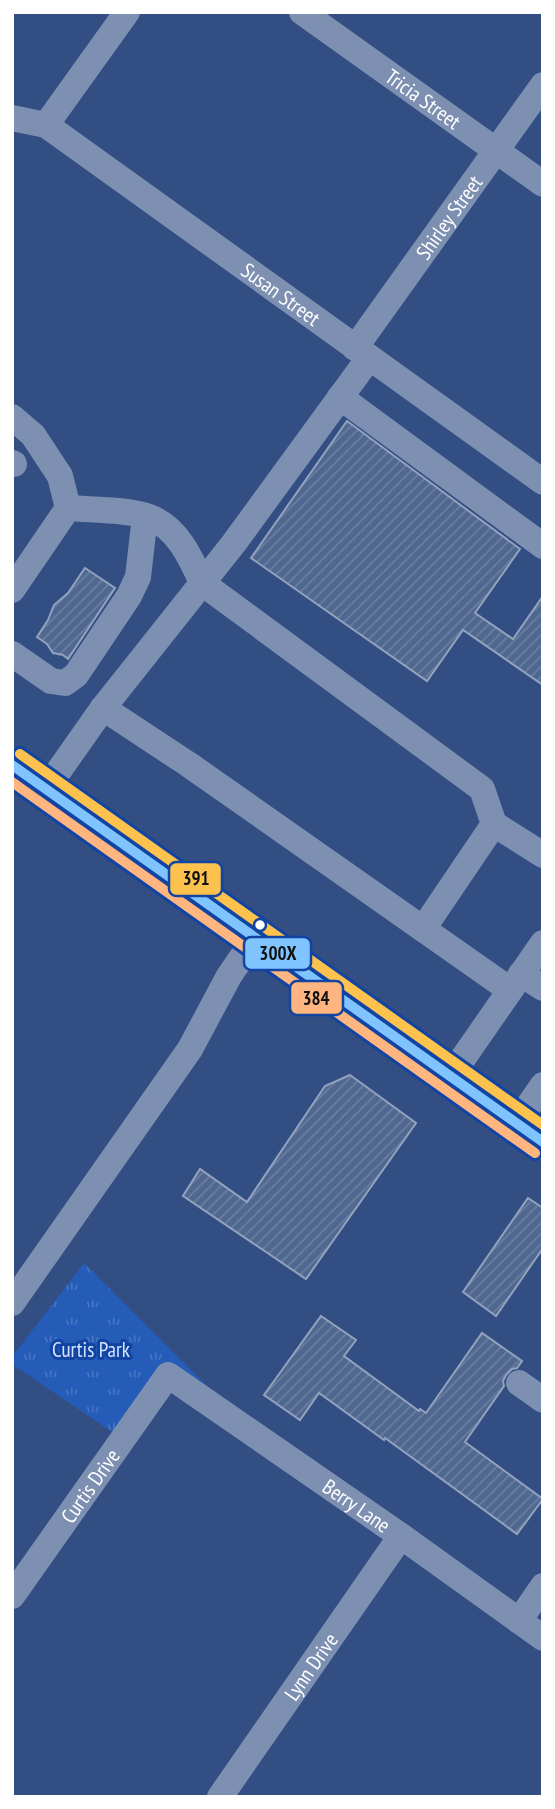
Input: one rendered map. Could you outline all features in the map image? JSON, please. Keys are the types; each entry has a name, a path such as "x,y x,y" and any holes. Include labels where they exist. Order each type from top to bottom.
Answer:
{"main road":[{"path":"12,765 530,1133"}],"street":[{"path":"46,125 127,12"},
{"name":"Tricia Street","path":"302,12 543,184"},
{"name":"Shirley Street","path":"46,789 103,708 234,543 340,397 362,353 495,150 543,85"},
{"name":"Susan Street","path":"12,118 46,125 543,482"},
{"path":"340,397 543,546"},
{"path":"12,417 33,435 60,476 68,508 12,590"},
{"path":"68,508 151,517 173,533 189,555 202,583 482,789 494,824 543,855"},
{"path":"12,654 51,681 65,683 76,675 129,596 138,577 145,516"},
{"path":"103,708 188,764 423,929 525,984"},
{"path":"423,929 494,824"},
{"path":"12,1303 190,1049 229,976 255,938"},
{"path":"450,1077 525,984 543,943"},
{"path":"530,1133 543,1085"},
{"name":"Berry Lane","path":"169,1375 543,1638"},
{"name":"Curtis Drive","path":"12,1596 169,1375"},
{"path":"519,1383 543,1399"},
{"name":"Lynn Drive","path":"220,1797 401,1536"},
{"path":"519,1621 543,1586"}],"green space":[{"name":"Curtis Park","path":"84,1263 217,1396 168,1369 115,1434 12,1364 12,1357"}],"building":[{"path":"347,421 520,549 475,613 513,639 543,596 543,685 463,630 427,681 251,558"},
{"path":"85,568 115,588 68,659 53,653 47,644 37,637 54,605 68,593"},
{"path":"350,1075 416,1123 306,1279 183,1196 200,1169 247,1202 325,1086"},
{"path":"528,1198 543,1208 543,1248 496,1316 463,1292"},
{"path":"321,1316 356,1340 344,1356 419,1411 420,1409 426,1413 482,1333 522,1361 506,1375 504,1386 465,1442 543,1499 517,1534 319,1393 300,1420 264,1395"}],"transit line":[{"name":"391","path":"20,754 543,1125"},
{"name":"300X","path":"12,765 543,1142"},
{"name":"384","path":"12,782 535,1153"}]}
